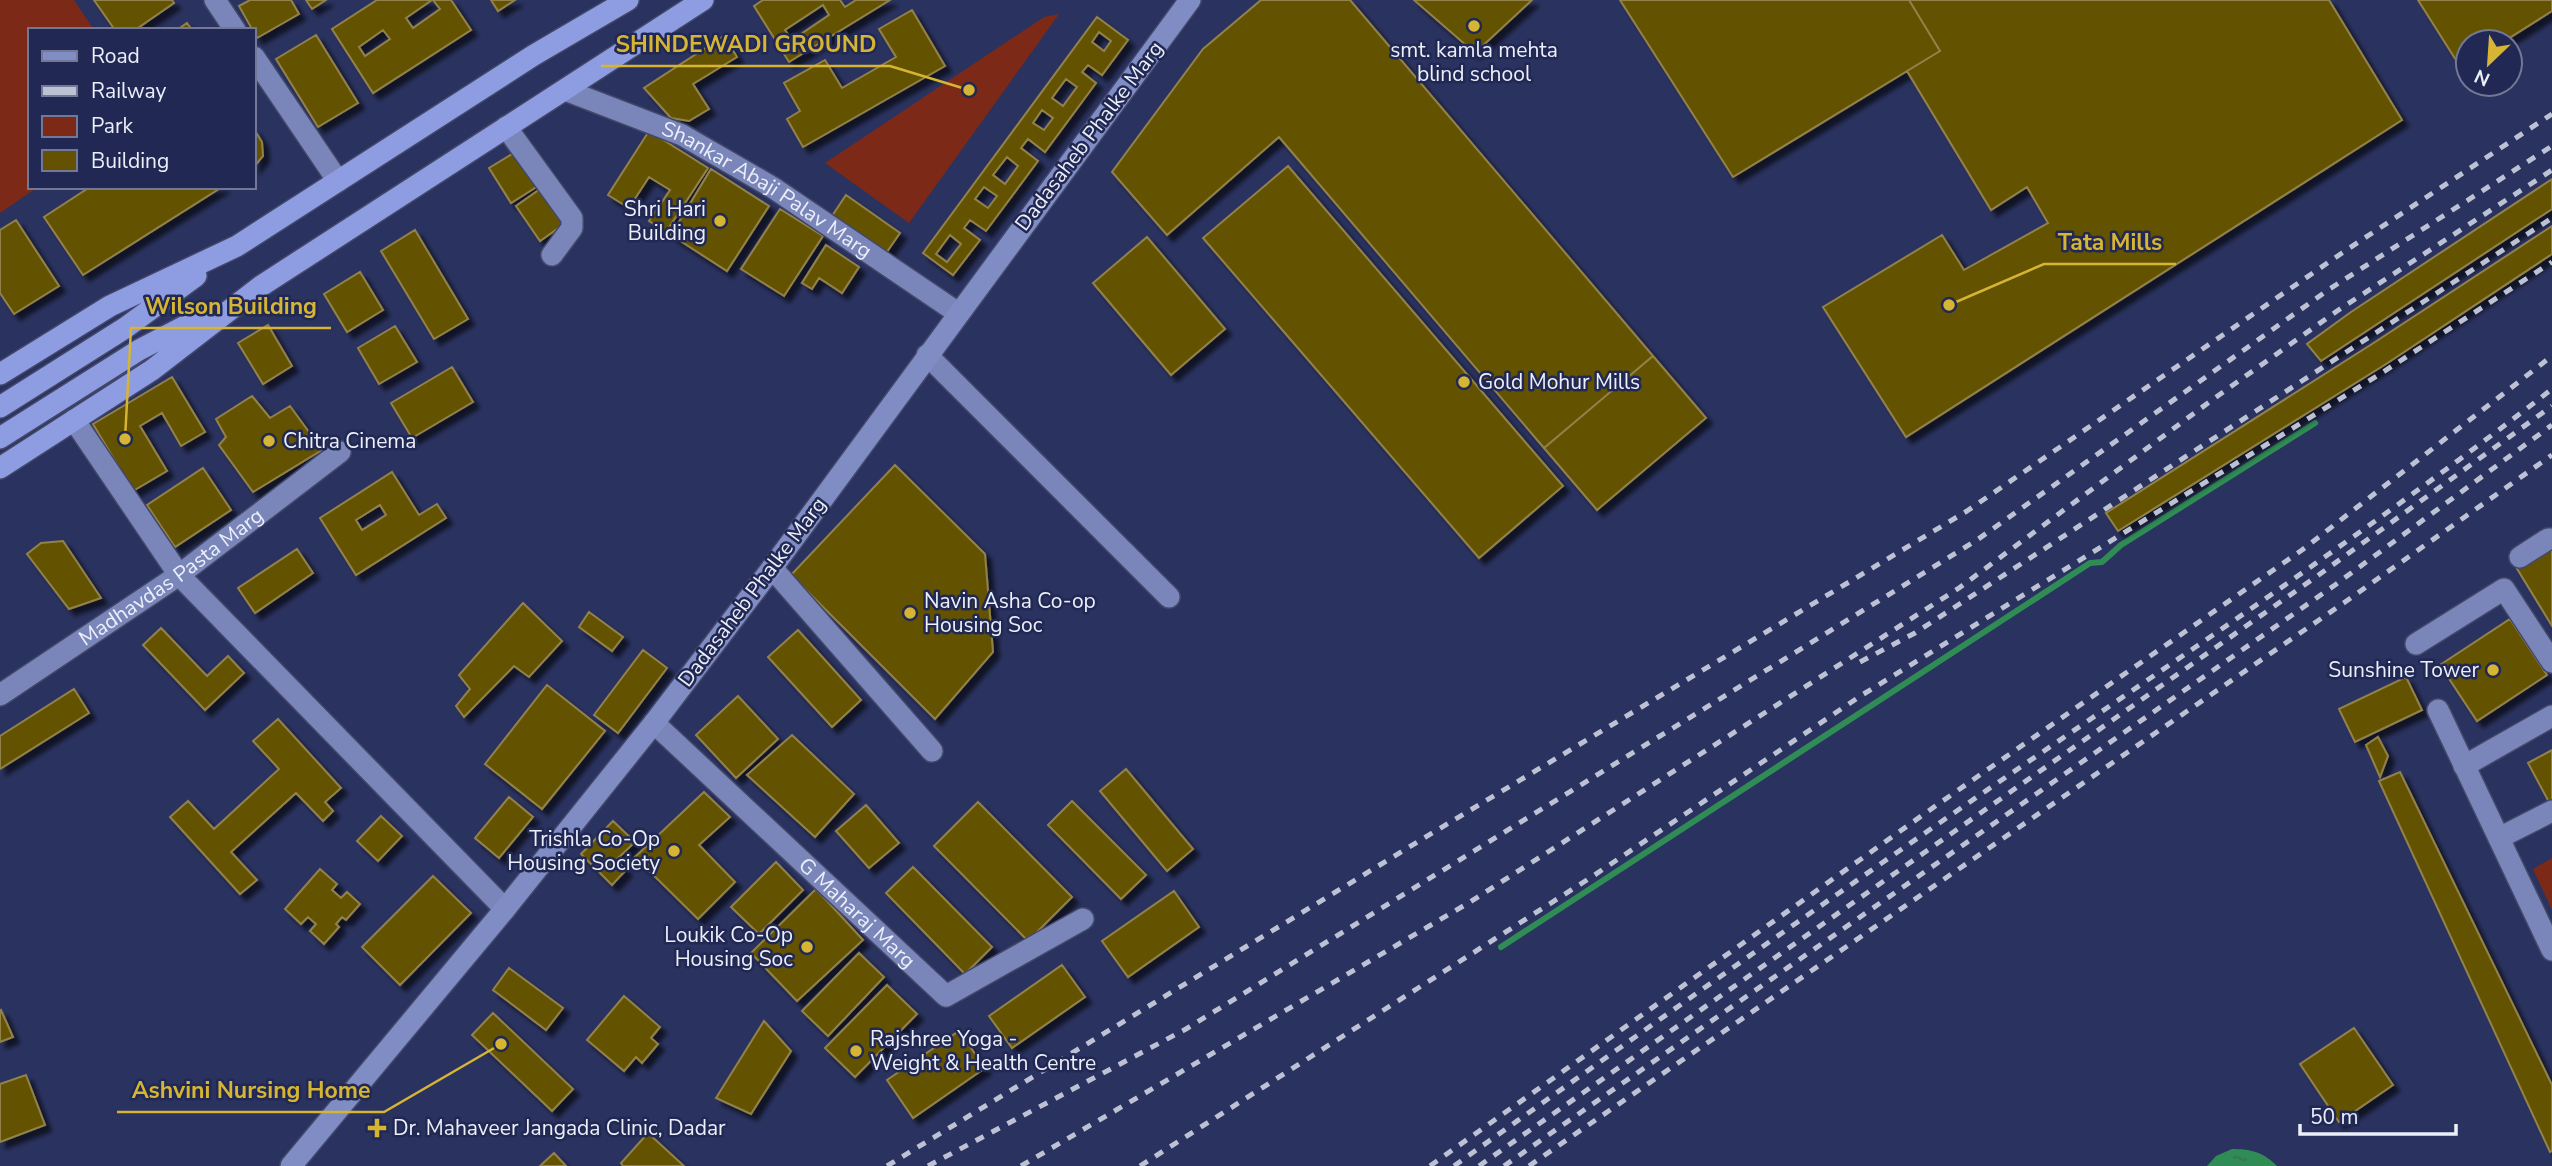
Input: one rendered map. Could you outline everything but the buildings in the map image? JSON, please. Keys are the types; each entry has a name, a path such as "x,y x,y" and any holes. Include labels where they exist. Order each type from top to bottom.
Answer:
{"highway":[{"path":"0,407 125,328 237,246 534,55 628,0"},
{"path":"0,468 152,370 261,286 703,0"},
{"path":"0,374 110,306 237,246"},
{"path":"0,438 139,350 261,286"}],"street":[{"path":"215,0 234,28"},
{"name":"Dadasaheb Phalke Marg","path":"291,1166 505,909 654,723 772,568 1190,0"},
{"path":"256,60 338,181"},
{"name":"Shankar Abaji Palav Marg","path":"565,90 682,135 772,187 958,313"},
{"path":"506,127 572,218 572,228 552,256"},
{"path":"927,355 1169,597"},
{"path":"74,420 179,575 505,909"},
{"name":"Madhavdas Pasta Marg","path":"0,695 179,575 340,452"},
{"path":"2520,557 2552,539"},
{"path":"772,568 932,751"},
{"path":"2416,644 2504,589 2552,662"},
{"path":"2438,710 2552,950"},
{"path":"2464,766 2552,716"},
{"name":"G Maharaj Marg","path":"654,723 946,996 1083,919"},
{"path":"2498,838 2552,811"}],"green space":[{"path":"0,0 74,0 93,28 28,28 28,189 35,189 0,213"},
{"path":"1059,14 909,223 825,163 1044,17"},
{"path":"2552,858 2552,910 2533,869"}],"water":[{"path":"2232,1149 2256,1152 2277,1166 2207,1166 2216,1156"}],"waterway":[{"path":"1501,947 2090,563 2102,562 2121,545 2315,423"}],"railway":[{"path":"887,1166 1967,511 2342,253 2552,114"},
{"path":"928,1166 1186,1029 1977,540 2328,290 2552,146"},
{"path":"1021,1166 1470,902 1959,588 2337,311 2552,170"},
{"path":"1860,662 1915,633 2552,218"},
{"path":"1140,1166 1590,878 1862,695 2377,376 2552,262"},
{"path":"1430,1166 1934,807 2302,550 2552,356"},
{"path":"1454,1166 1855,882 2344,543 2552,389"},
{"path":"1479,1166 2320,574 2552,406"},
{"path":"1504,1166 2335,585 2552,425"},
{"path":"1529,1166 2345,602 2552,455"}],"place":[{"name":"smt. kamla mehta blind school","path":"1474,26"},
{"name":"SHINDEWADI GROUND","path":"969,90"},
{"name":"Shri Hari Building","path":"720,221"},
{"name":"Tata Mills","path":"1949,305"},
{"name":"Gold Mohur Mills","path":"1464,382"},
{"name":"Wilson Building","path":"125,439"},
{"name":"Chitra Cinema","path":"269,441"},
{"name":"Navin Asha Co-op Housing Soc","path":"910,613"},
{"name":"Sunshine Tower","path":"2493,670"},
{"name":"Trishla Co-Op Housing Society","path":"674,851"},
{"name":"Loukik Co-Op Housing Soc","path":"807,947"},
{"name":"Ashvini Nursing Home","path":"501,1044"},
{"name":"Rajshree Yoga - Weight & Health Centre","path":"856,1051"},
{"name":"Dr. Mahaveer Jangada Clinic, Dadar","path":"377,1128"}]}
